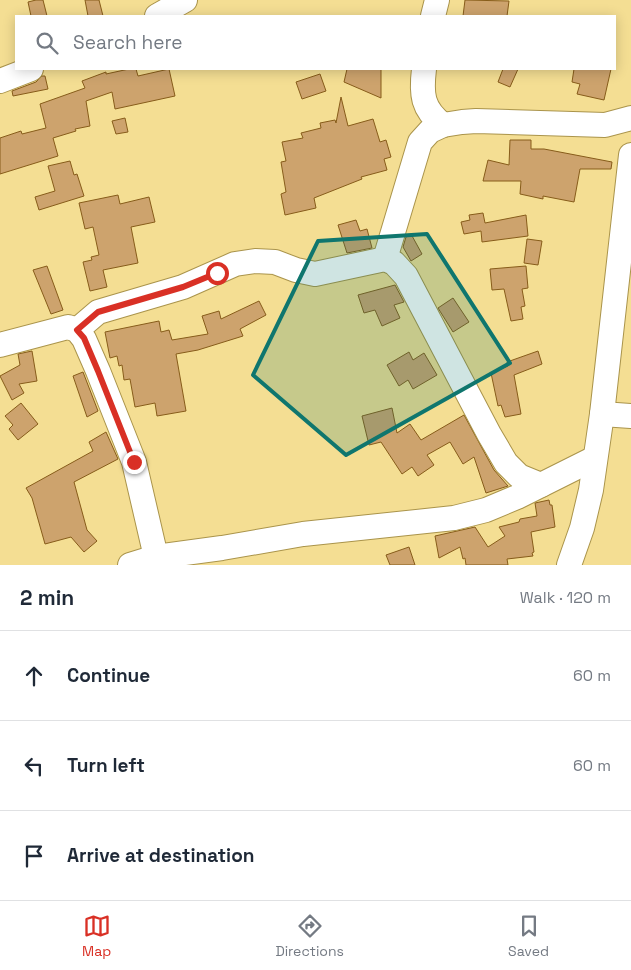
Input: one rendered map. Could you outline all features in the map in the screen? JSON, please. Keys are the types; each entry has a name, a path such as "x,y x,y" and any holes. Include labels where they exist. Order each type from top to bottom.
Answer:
{"street":[{"path":"159,15 185,0"},
{"path":"433,15 437,0"},
{"path":"0,81 28,70"},
{"path":"424,70 426,106 431,116 442,125"},
{"path":"385,259 420,142 430,131 442,125 476,121 606,125 631,118"},
{"path":"569,565 582,528 591,490 594,458 602,414 631,155"},
{"path":"77,330 98,312 183,287 235,264 255,261 275,262 296,270 315,274 385,259 394,263 406,276 488,434 506,463 519,476 541,485"},
{"path":"0,345 68,327 77,330 84,338 134,462 139,563 303,534 454,518 486,510 594,458"},
{"path":"602,414 631,416"}],"highlighted area":[{"path":"427,234 510,363 346,455 253,375 318,241"}],"building":[{"path":"43,0 47,15 31,15 28,2"},
{"path":"85,0 99,0 103,15 88,15"},
{"path":"465,0 509,1 507,15 463,15"},
{"path":"124,70 136,70 138,76 169,70 175,96 115,109 112,92 86,101 90,126 75,129 76,131 53,138 58,156 0,174 0,138 21,131 22,134 46,128 40,104 85,88 82,81 106,72 106,74"},
{"path":"347,70 381,70 381,98 344,82"},
{"path":"503,70 518,70 510,87 498,82"},
{"path":"574,70 611,70 604,100 577,94 580,84 572,82"},
{"path":"320,74 326,91 302,99 296,82"},
{"path":"42,76 45,76 48,89 13,96 12,91 36,82"},
{"path":"341,97 348,126 373,119 380,142 386,140 391,157 384,159 387,170 361,177 362,179 314,198 316,208 285,215 281,194 286,192 281,162 286,161 282,142 303,138 301,133 321,128 320,123 335,120 336,123"},
{"path":"125,118 128,132 116,134 112,121"},
{"path":"510,140 531,140 531,149 544,149 612,162 611,169 580,169 574,202 543,196 543,199 520,194 521,181 483,181 488,160 509,165"},
{"path":"70,161 74,175 77,174 84,196 39,210 35,197 55,191 48,166"},
{"path":"118,195 120,204 149,197 155,222 131,227 138,263 103,270 107,287 90,291 83,262 92,260 91,257 99,255 93,227 85,229 79,203"},
{"path":"483,213 485,223 526,215 528,236 482,242 481,231 464,234 461,222 470,220 469,215"},
{"path":"356,220 360,231 367,229 372,248 347,253 338,225"},
{"path":"411,234 422,254 411,261 403,247 406,237"},
{"path":"527,239 542,241 538,265 524,263"},
{"path":"47,266 63,310 51,314 33,270"},
{"path":"526,266 528,288 522,289 525,306 521,307 523,319 511,321 504,289 492,290 490,269"},
{"path":"395,285 404,302 394,305 400,318 382,326 375,310 364,313 358,295"},
{"path":"453,298 469,322 453,332 438,308"},
{"path":"259,301 266,315 240,329 243,336 198,350 176,354 186,411 157,416 155,403 135,407 130,379 124,380 122,365 119,366 117,356 110,358 105,332 159,321 161,332 169,330 172,340 208,334 202,316 219,311 221,319"},
{"path":"32,351 37,381 19,384 24,393 12,400 0,376 20,365 18,354"},
{"path":"538,351 542,364 514,375 521,414 505,417 501,405 498,406 491,373 508,366 507,362"},
{"path":"409,352 413,360 424,353 437,375 413,389 408,380 399,386 387,365"},
{"path":"83,372 98,411 87,417 73,376"},
{"path":"21,403 38,424 18,440 9,429 13,425 5,416"},
{"path":"392,408 397,433 410,424 421,440 464,415 494,470 508,486 486,493 474,457 463,464 450,442 427,455 434,465 418,476 412,467 402,474 381,442 369,445 362,416"},
{"path":"106,432 118,459 74,482 87,530 97,541 84,552 71,537 45,544 32,498 26,488 93,451 89,442"},
{"path":"549,500 550,505 552,505 555,527 531,532 533,556 507,559 508,565 466,565 460,547 439,558 435,536 475,527 488,547 505,536 499,527 519,522 520,519 537,516 535,503"},
{"path":"409,547 415,565 390,565 386,555"}],"route":[{"path":"134,462 84,338 77,330 98,312 183,287 217,273"}]}
